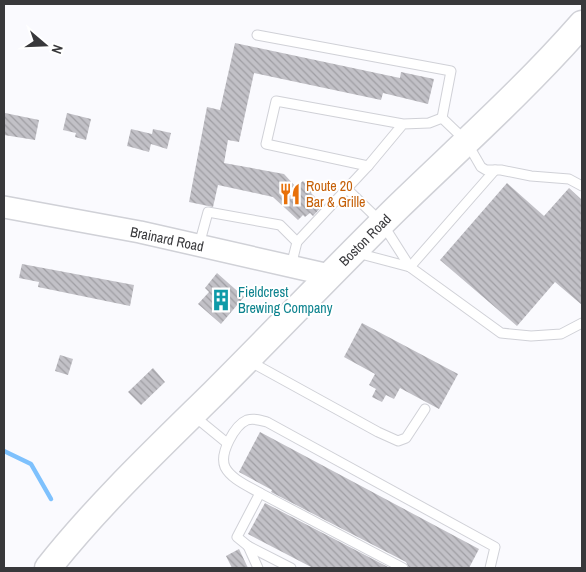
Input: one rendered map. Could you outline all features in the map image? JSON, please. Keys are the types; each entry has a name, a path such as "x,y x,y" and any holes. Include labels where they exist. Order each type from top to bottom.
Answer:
{"main road":[{"name":"Boston Road","path":"48,568 77,532 122,483 382,223 544,65 582,24"}],"street":[{"name":"Brainard Road","path":"4,207 140,232 329,276"}],"lane":[{"path":"257,35 451,71 442,118"},
{"path":"368,166 266,144 276,101 403,124 429,123 442,118"},
{"path":"442,118 466,141 481,167 486,170 569,179 582,186"},
{"path":"291,266 297,242 368,166 403,124"},
{"path":"410,267 495,170"},
{"path":"347,189 382,223 410,267"},
{"path":"199,246 208,212 280,225 297,242"},
{"path":"353,252 410,267 501,332 531,336 561,334 582,323"},
{"path":"246,360 398,441 406,438 425,408"},
{"path":"192,414 227,443"},
{"path":"403,568 260,493 230,474 224,465 223,455 227,443 243,423 249,419 267,422 495,547 490,568"},
{"path":"260,493 237,537 248,546 291,568"},
{"path":"248,546 258,568"}],"building":[{"path":"235,43 400,78 401,72 434,79 428,104 383,93 381,100 254,73 239,142 228,140 224,163 284,174 296,187 303,181 313,192 311,193 323,205 313,216 310,213 305,217 303,215 298,220 273,197 218,185 213,207 189,202 207,107 220,110"},
{"path":"5,113 39,120 35,140 4,135"},
{"path":"67,113 91,119 86,140 75,137 76,133 63,130"},
{"path":"131,129 152,134 153,129 171,133 167,149 151,144 149,152 127,146"},
{"path":"507,183 544,216 569,188 582,200 582,305 555,282 517,326 440,260"},
{"path":"22,264 134,285 130,306 38,287 39,282 19,278"},
{"name":"Fieldcrest Brewing Company","path":"217,273 244,297 221,324 198,304 209,292 205,288"},
{"path":"362,323 458,374 439,409 400,388 394,399 386,395 382,402 372,397 376,389 369,385 375,374 344,357"},
{"path":"60,355 73,359 68,375 55,371"},
{"path":"153,368 165,382 141,405 128,392"},
{"path":"260,432 479,549 469,568 409,568 406,562 271,492 272,490 239,472"},
{"path":"265,503 390,568 313,568 248,534"},
{"path":"239,549 248,568 232,568 226,556"}],"waterway":[{"path":"4,451 31,464 51,499"}],"place":[{"name":"Route 20 Bar & Grille","path":"290,194"},
{"name":"Fieldcrest Brewing Company","path":"221,300"}]}
